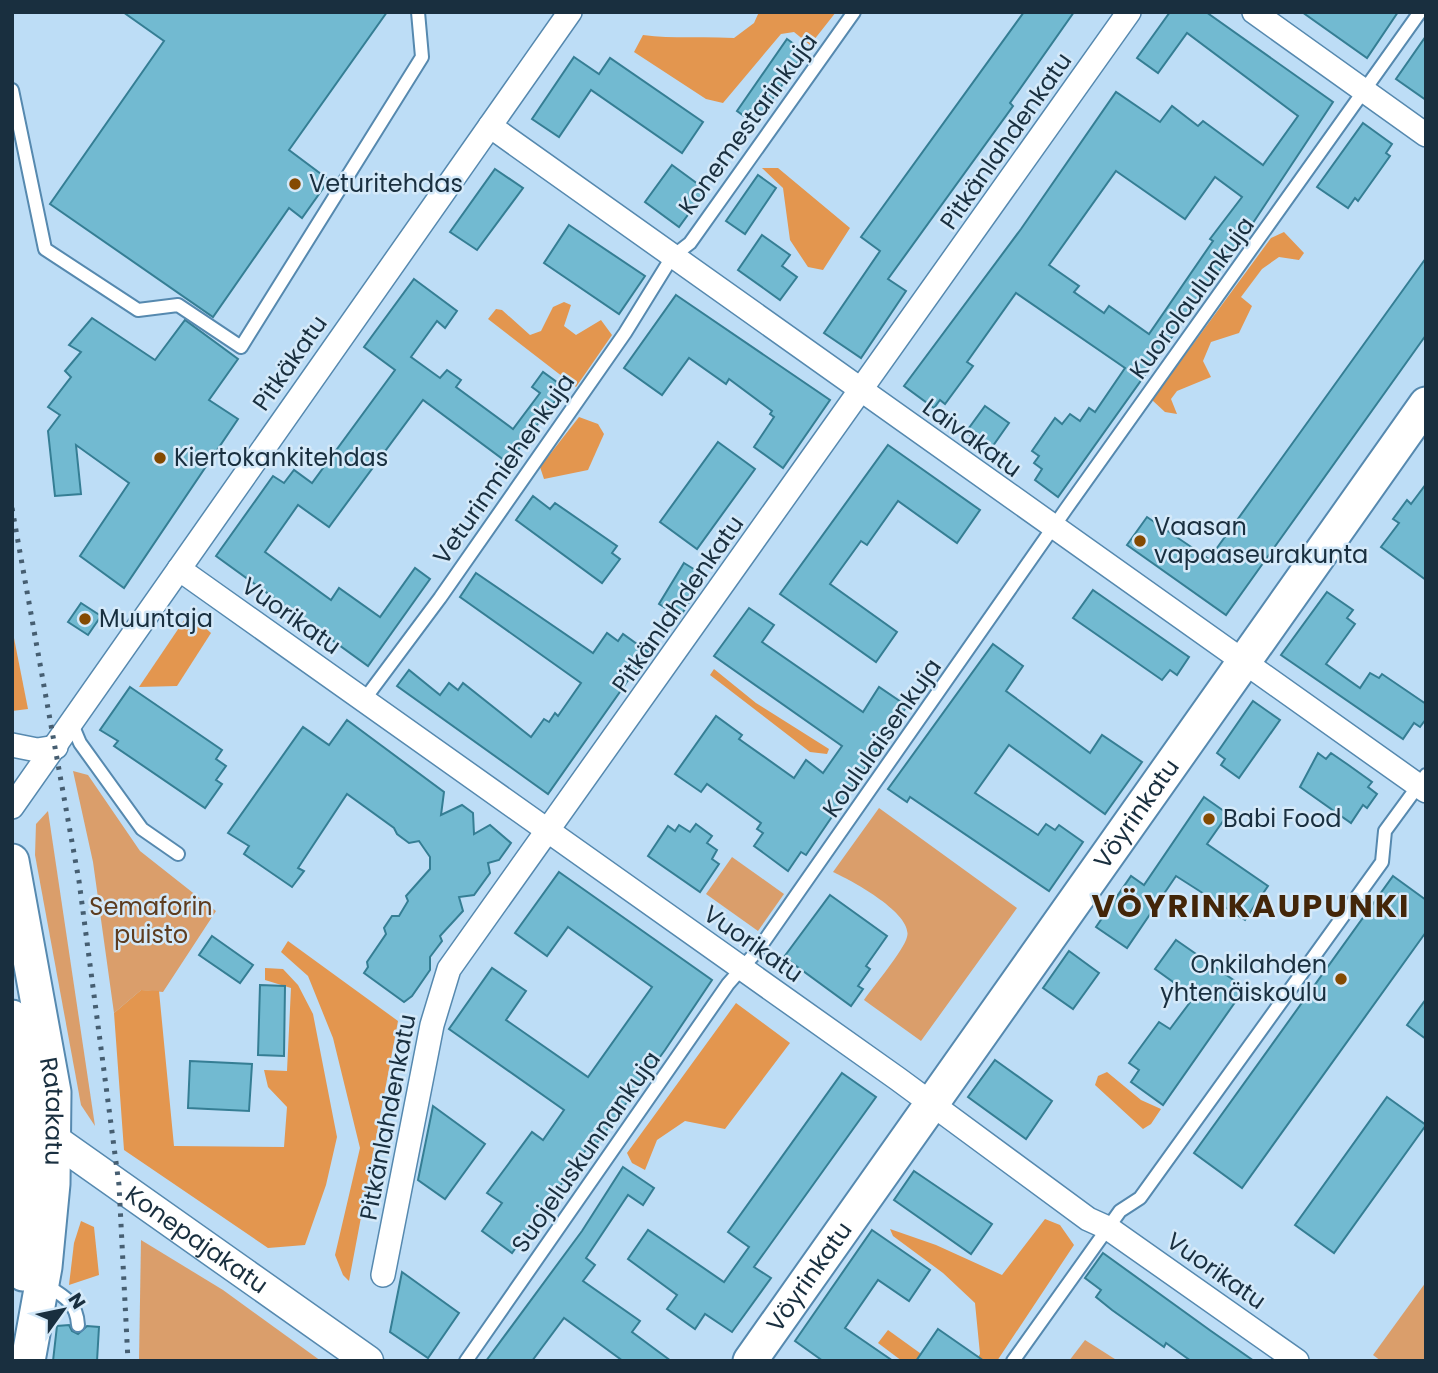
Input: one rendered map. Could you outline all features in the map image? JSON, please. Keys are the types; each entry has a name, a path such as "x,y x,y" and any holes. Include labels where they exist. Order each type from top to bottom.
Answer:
{"main road":[{"name":"Vöyrinkatu","path":"750,1361 1426,404"},
{"name":"Ratakatu","path":"12,861 54,1092 31,1122"},
{"name":"Ratakatu","path":"12,1017 31,1122 28,1361"},
{"name":"Ratakatu","path":"18,1361 31,1272"}],"street":[{"name":"Pitkäkatu","path":"12,807 570,12"},
{"name":"Pitkänlahdenkatu","path":"383,1275 432,1025 449,969 1129,12"},
{"path":"1254,12 1426,135"},
{"name":"Laivakatu","path":"490,126 1055,529 1423,784"},
{"name":"Vuorikatu","path":"179,569 931,1103 1088,1219 1108,1228 1297,1361"},
{"path":"12,745 37,750 56,747"},
{"name":"Konepajakatu","path":"31,1122 368,1361"}],"lane":[{"path":"12,90 45,248 138,310 178,305 242,347 422,57 418,12"},
{"name":"Konemestarinkuja","path":"672,257 690,243 854,12"},
{"name":"Kuorolaulunkuja","path":"1055,529 1420,12"},
{"name":"Veturinmiehenkuja","path":"363,699 440,598 625,333 672,257"},
{"name":"Koululaisenkuja","path":"742,968 758,950 1055,529"},
{"path":"72,724 80,743 142,830 178,854"},
{"path":"1013,1361 1120,1211 1140,1198 1382,862 1385,831 1423,784"},
{"name":"Suojeluskunnankuja","path":"466,1361 742,968"},
{"path":"31,1272 70,1301 77,1311 78,1325"}],"green space":[{"name":"Semaforin puisto","path":"73,771 88,775 140,851 216,911 163,992 141,990 114,1013 93,862"},
{"path":"879,808 1017,908 921,1041 864,1000 905,943 907,928 891,908 833,872"},
{"path":"48,811 95,1126 81,1105 35,855 36,824"},
{"path":"732,857 784,894 758,931 706,894"},
{"path":"141,1240 223,1290 321,1361 139,1361"},
{"path":"1426,1282 1426,1361 1381,1361 1373,1355"},
{"path":"1085,1340 1118,1361 1069,1361"}],"shaded area":[{"path":"759,12 836,12 810,45 794,32 781,34 723,103 706,99 634,52 643,35 734,38 754,23"},
{"path":"762,168 778,168 850,228 823,270 808,267 790,240 783,188"},
{"path":"1284,232 1304,253 1299,260 1279,257 1262,269 1241,297 1252,306 1239,333 1211,342 1203,361 1211,377 1177,391 1171,399 1177,414 1165,412 1152,400 1271,238"},
{"path":"564,302 571,305 564,326 576,335 601,320 612,335 576,387 488,319 496,309 502,310 530,335 541,331 553,307"},
{"path":"579,417 598,424 604,434 588,470 544,479 540,467"},
{"path":"189,613 211,633 177,686 139,687"},
{"path":"12,628 28,709 12,711"},
{"path":"714,669 756,703 829,749 827,754 810,752 710,675"},
{"path":"288,941 398,1021 349,1281 343,1275 335,1255 360,1148 333,1038 308,976 281,952"},
{"path":"265,968 283,969 298,985 313,1014 337,1137 326,1185 305,1245 268,1248 124,1150 114,1013 141,990 159,991 174,1146 284,1147 287,1107 268,1087 264,1070 287,1071 291,988 265,980"},
{"path":"736,1003 790,1043 725,1129 685,1121 657,1140 645,1170 632,1163 627,1153"},
{"path":"1107,1072 1141,1100 1161,1109 1151,1124 1143,1129 1095,1085 1098,1076"},
{"path":"1045,1219 1060,1225 1074,1245 997,1361 976,1361 980,1354 975,1303 943,1273 893,1236 890,1229 936,1245 1002,1275"},
{"path":"81,1221 94,1227 99,1275 69,1285 74,1243"},
{"path":"888,1330 931,1361 902,1361 878,1343"}],"building":[{"path":"123,12 387,12 289,150 329,180 302,218 289,208 213,317 50,204 164,41"},
{"path":"1024,12 1074,12 1010,103 1013,106 888,279 906,291 861,358 824,333 880,251 861,237"},
{"path":"1170,12 1206,12 1333,102 1251,226 1058,497 1035,480 1042,469 1034,463 1039,456 1032,451 1055,418 1062,424 1070,414 1080,421 1089,408 1095,412 1125,368 1016,293 967,362 973,366 945,404 940,400 934,408 904,386 1021,229 1116,92 1160,122 1172,106 1198,126 1203,121 1263,165 1298,116 1187,33 1158,73 1137,58","holes":["1116,171 1185,219 1215,177 1242,197 1210,239 1213,241 1149,334 1109,306 1104,313 1074,292 1079,286 1049,265"]},
{"path":"1302,12 1398,12 1367,58"},
{"path":"1426,36 1426,100 1396,79"},
{"path":"787,39 805,52 755,124 737,111"},
{"path":"574,57 599,74 610,58 703,122 682,153 591,90 559,137 532,119"},
{"path":"1363,123 1392,144 1386,153 1390,156 1358,201 1355,198 1348,208 1317,187"},
{"path":"672,165 706,190 679,227 645,202"},
{"path":"495,169 523,188 477,250 450,232"},
{"path":"758,175 776,188 745,234 726,221"},
{"path":"569,225 645,276 619,314 544,263"},
{"path":"762,235 790,255 782,266 797,277 780,300 738,270"},
{"path":"1426,258 1426,335 1226,615 1127,545 1147,517 1209,559"},
{"path":"414,279 457,311 445,328 437,321 411,357 440,378 447,370 461,380 456,387 513,429 540,393 532,387 543,372 565,388 508,463 423,400 329,527 298,505 265,552 331,600 339,588 380,617 415,568 430,579 368,666 216,556 273,476 284,483 294,470 312,483 395,370 364,347"},
{"path":"676,295 830,400 783,468 754,447 774,417 770,414 772,411 729,379 726,384 689,358 662,395 624,368"},
{"name":"Kiertokankitehdas","path":"92,318 155,360 185,320 238,359 209,400 238,419 124,588 80,556 129,483 76,445 81,494 55,496 48,431 60,415 48,407 71,377 65,371 81,352 69,345"},
{"path":"985,406 1009,423 990,450 966,432"},
{"path":"718,442 755,469 697,549 660,522"},
{"path":"888,445 980,510 957,543 898,501 867,545 861,541 830,584 897,632 876,662 780,594"},
{"path":"1426,484 1426,580 1381,547 1399,523 1393,519 1407,500 1411,504"},
{"path":"533,496 550,509 555,503 617,546 612,553 620,559 602,583 516,520"},
{"path":"684,563 705,576 680,617 659,604"},
{"path":"476,573 593,653 607,633 618,641 623,634 648,652 548,794 397,686 409,670 440,695 449,683 458,690 463,683 531,737 544,719 549,722 555,713 558,716 581,683 460,597"},
{"path":"1093,590 1189,657 1177,675 1170,670 1162,680 1073,618"},
{"path":"1327,592 1353,610 1347,618 1355,624 1326,664 1360,688 1370,673 1379,678 1382,674 1426,704 1426,719 1420,727 1414,723 1403,739 1281,655"},
{"name":"Muuntaja","path":"81,603 101,616 88,635 68,622"},
{"path":"749,608 774,625 762,642 863,712 879,687 907,706 806,855 801,852 788,871 754,846 763,833 757,829 761,823 707,784 701,792 675,774 716,716 742,735 739,739 794,778 806,760 823,773 842,746 714,656"},
{"path":"993,644 1023,666 1006,691 1090,753 1102,735 1142,762 1105,814 1009,745 975,793 1038,835 1046,824 1055,830 1059,825 1083,842 1049,891 910,797 907,802 888,789"},
{"path":"130,687 222,750 216,759 226,766 216,780 222,784 205,808 114,746 118,741 100,730"},
{"path":"1253,701 1280,720 1239,778 1221,765 1225,759 1217,753"},
{"path":"347,720 444,792 441,815 462,805 473,813 474,834 490,825 511,843 499,860 488,863 490,873 474,895 459,897 463,911 440,936 442,941 430,957 430,970 412,996 404,1002 364,973 368,967 367,962 386,934 384,928 392,916 399,916 408,901 406,896 430,869 430,857 419,841 409,843 397,834 394,828 347,794 298,868 304,871 292,887 244,854 249,846 228,833 303,727 329,745"},
{"path":"1318,753 1326,759 1331,753 1372,782 1368,787 1377,794 1367,808 1363,805 1351,823 1300,787"},
{"path":"1204,797 1228,814 1207,844 1268,886 1245,920 1176,876 1127,948 1096,927 1131,876 1144,885"},
{"path":"696,824 712,836 707,843 717,850 712,859 719,864 700,892 648,856 668,826 675,831 679,825 690,832"},
{"path":"559,872 712,980 597,1143 593,1140 512,1253 482,1231 502,1203 487,1193 532,1132 543,1140 564,1110 449,1029 492,968 526,991 506,1020 588,1077 652,987 568,927 547,956 515,933"},
{"path":"1393,876 1426,900 1426,932 1242,1188 1194,1153"},
{"path":"830,895 887,936 866,966 870,969 858,986 863,989 851,1006 784,957"},
{"path":"212,936 253,965 240,983 199,955"},
{"path":"1176,940 1245,988 1163,1105 1131,1082 1139,1070 1129,1063 1159,1022 1170,1029 1194,997 1155,969"},
{"path":"1069,951 1099,973 1073,1009 1043,988"},
{"path":"260,985 285,986 284,1056 258,1055"},
{"path":"1426,999 1426,1039 1407,1025"},
{"path":"995,1060 1052,1101 1026,1139 968,1097"},
{"path":"190,1061 252,1064 249,1111 188,1108"},
{"path":"842,1073 876,1097 754,1267 771,1278 732,1332 705,1314 695,1329 667,1309 677,1295 628,1259 648,1230 724,1282 749,1247 728,1232"},
{"path":"1387,1097 1426,1125 1334,1253 1295,1225"},
{"path":"433,1106 485,1144 445,1199 418,1180"},
{"path":"623,1167 654,1188 643,1205 628,1195 586,1258 595,1265 583,1281 640,1321 632,1332 671,1361 623,1361 564,1318 532,1361 486,1361 582,1231"},
{"path":"914,1171 992,1224 971,1254 894,1200"},
{"path":"872,1230 930,1270 909,1301 878,1280 845,1328 893,1361 823,1361 795,1341"},
{"path":"1103,1253 1254,1361 1191,1361 1166,1343 1164,1347 1112,1310 1096,1297 1101,1290 1085,1278"},
{"path":"402,1272 459,1313 428,1358 390,1332"},
{"path":"69,1325 72,1331 78,1334 87,1326 99,1327 97,1361 53,1361 57,1326"},
{"path":"938,1329 984,1361 916,1361"}],"railway":[{"path":"12,508 79,881 119,1185 128,1361"}],"place":[{"name":"Veturitehdas","path":"295,184"},
{"name":"Kiertokankitehdas","path":"160,458"},
{"name":"Vaasan vapaaseurakunta","path":"1140,541"},
{"name":"Muuntaja","path":"85,619"},
{"name":"Babi Food","path":"1209,819"},
{"name":"Onkilahden yhtenäiskoulu","path":"1341,979"}],"district":[{"name":"VÖYRINKAUPUNKI","path":"1251,906"}]}
